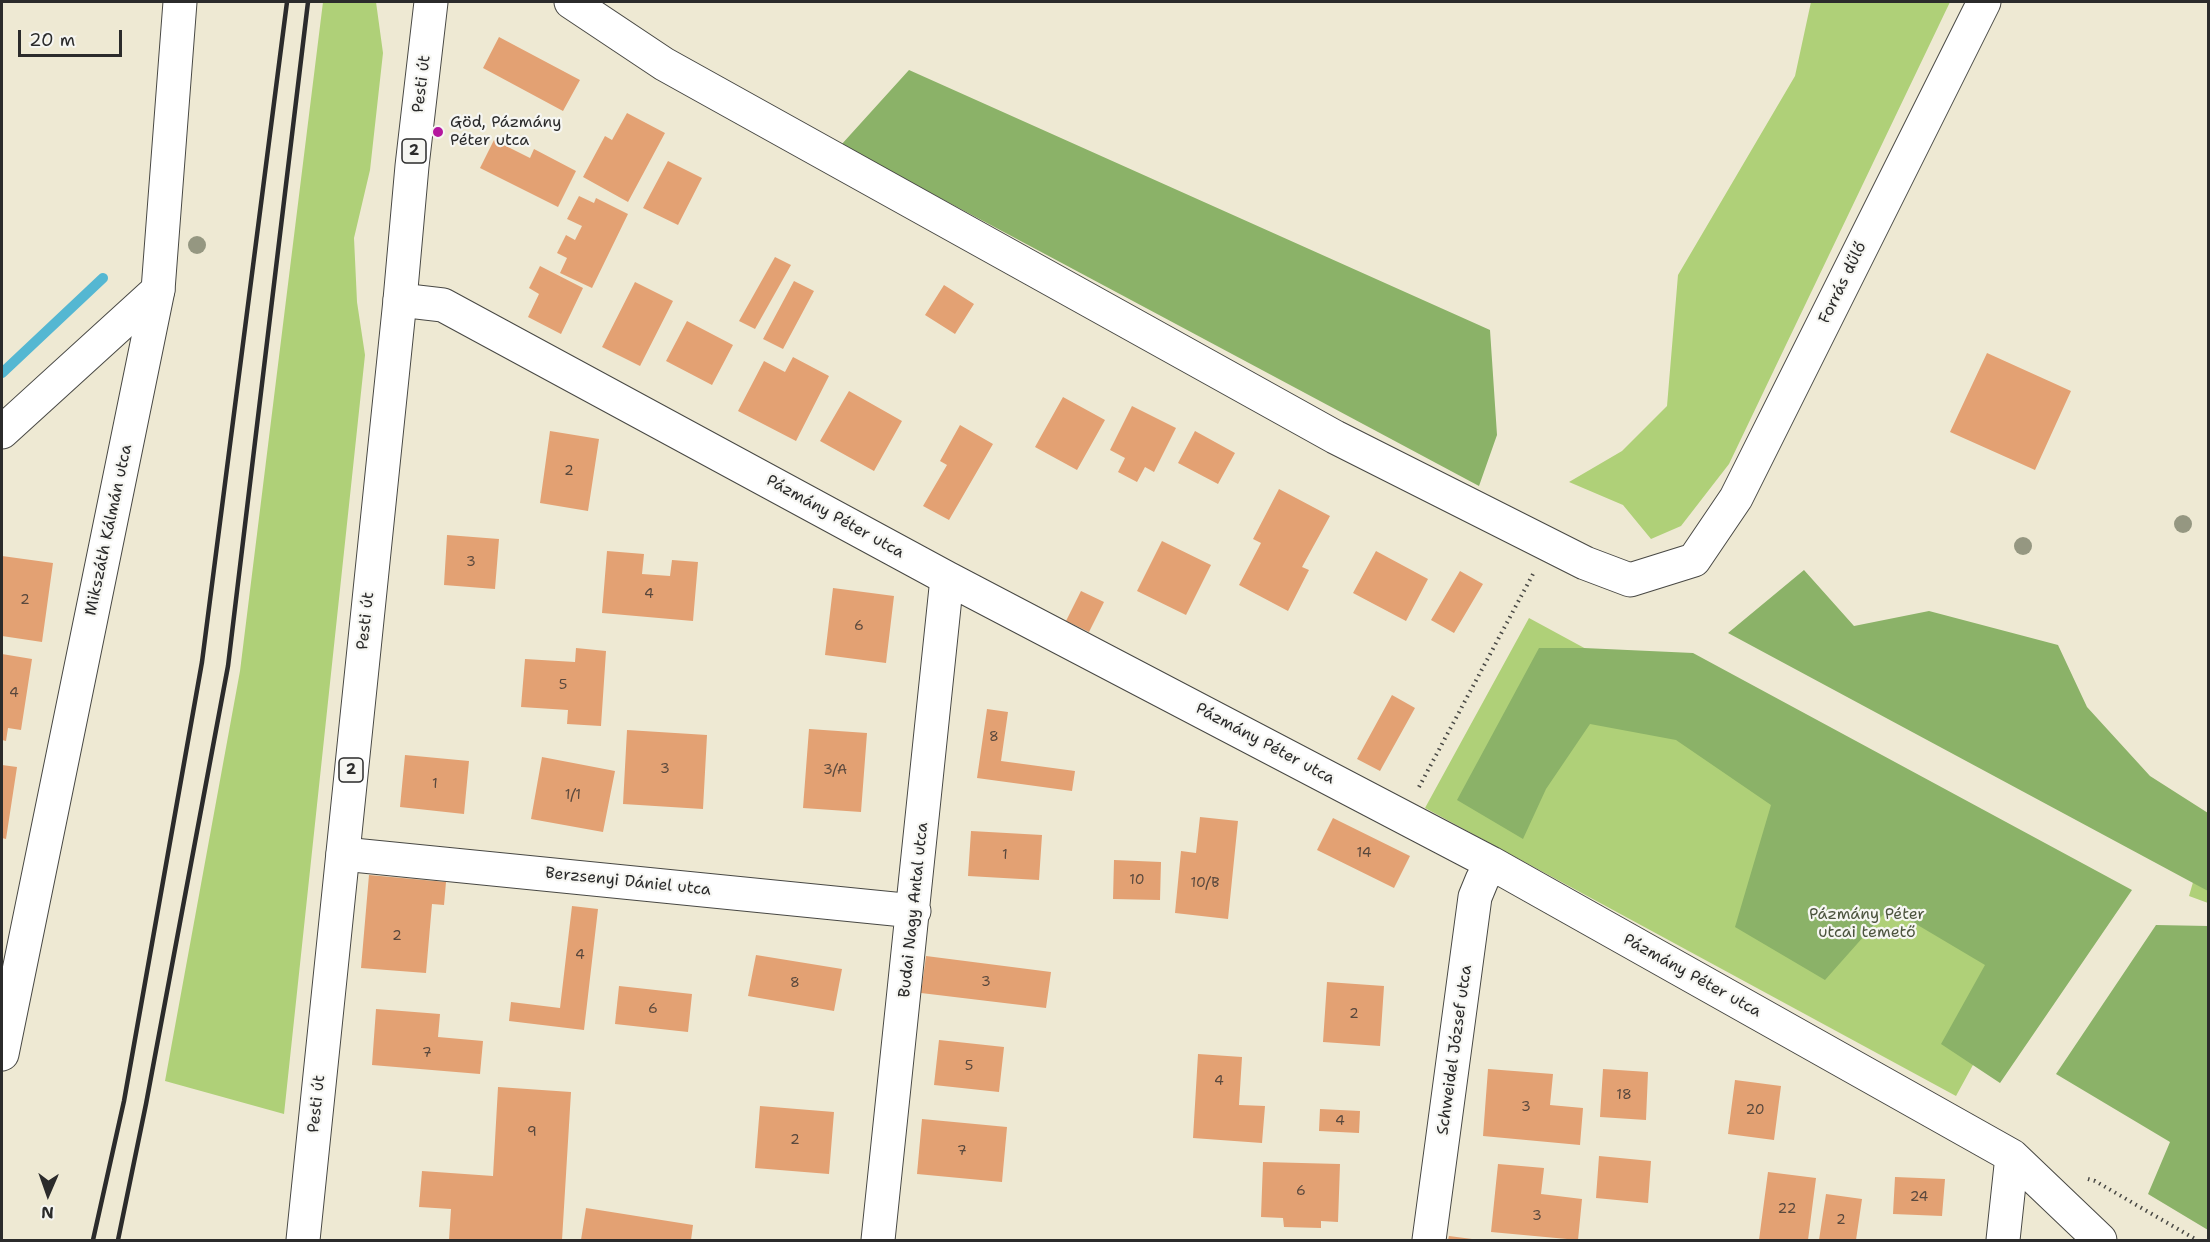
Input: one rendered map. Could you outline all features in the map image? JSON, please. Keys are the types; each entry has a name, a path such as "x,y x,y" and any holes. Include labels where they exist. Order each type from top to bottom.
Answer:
{"street":[{"name":"Mikszáth Kálmán utca","path":"2,1054 158,290 180,2"},
{"name":"Pesti út","path":"303,1240 412,166 431,2"},
{"path":"571,2 664,64 1335,437 1549,544"},
{"name":"Forrás dűlő","path":"1549,544 1585,563 1630,580 1694,560 1736,498 1984,2"},
{"path":"2,432 158,290"},
{"name":"Pázmány Péter utca","path":"400,300 443,305 947,579 1491,863 2012,1156 2100,1240"},
{"name":"Budai Nagy Antal utca","path":"878,1240 947,579"},
{"name":"Berzsenyi Dániel utca","path":"342,854 914,911"},
{"name":"Schweidel József utca","path":"1429,1240 1475,897 1491,863"},
{"path":"2003,1240 2012,1156"}],"path":[{"path":"1404,817 1549,544"},
{"path":"2085,1178 2095,1181 2197,1240"}],"green space":[{"path":"323,2 376,2 383,53 370,170 354,238 357,302 365,355 284,1114 165,1081 240,671"},
{"path":"1811,2 1950,2 1729,464 1681,526 1651,539 1623,505 1569,482 1622,451 1667,406 1678,275 1795,76"},
{"path":"909,70 1490,330 1497,435 1479,486 841,145"},
{"path":"1804,570 1854,626 1929,611 2058,645 2087,707 2150,776 2208,813 2208,891 1728,633"},
{"name":"Pázmány Péter utcai temető","path":"1529,618 2060,906 1956,1096 1425,808"},
{"path":"1539,648 1693,653 2132,890 2000,1083 1941,1044 1985,965 1889,908 1825,980 1735,927 1771,805 1676,740 1590,724 1546,789 1523,839 1457,800"},
{"path":"2208,831 2208,903 2189,896"},
{"path":"2156,925 2208,926 2208,1230 2148,1194 2170,1142 2056,1074"}],"building":[{"path":"499,37 580,80 563,111 483,68"},
{"path":"627,113 665,133 628,202 583,177 605,136 612,140"},
{"path":"494,140 530,158 534,149 576,171 558,207 480,168"},
{"path":"668,161 702,178 678,225 643,208"},
{"path":"579,196 594,203 596,198 628,214 592,288 560,273 567,258 557,253 566,235 575,240 582,226 567,219"},
{"path":"775,257 791,265 755,329 739,321"},
{"path":"540,266 583,288 561,334 528,317 539,294 529,288"},
{"path":"794,281 814,291 783,349 763,339"},
{"path":"635,282 673,301 640,366 602,347"},
{"path":"944,285 974,304 955,334 925,315"},
{"path":"687,321 733,345 712,385 666,361"},
{"path":"1987,353 2071,391 2035,470 1950,432"},
{"path":"793,357 829,376 796,441 738,411 764,361 785,372"},
{"path":"849,391 902,421 874,471 820,441"},
{"path":"1063,397 1105,420 1077,470 1035,447"},
{"path":"1132,406 1176,428 1154,472 1145,467 1137,482 1118,472 1125,458 1110,450"},
{"path":"960,425 993,444 949,520 923,506 947,465 940,461"},
{"path":"550,431 599,439 588,511 540,503"},
{"path":"1195,431 1235,453 1218,484 1178,463"},
{"path":"1279,489 1330,516 1302,567 1309,570 1288,611 1239,585 1261,543 1253,539"},
{"path":"447,535 499,539 495,589 444,585"},
{"path":"1162,541 1211,565 1186,615 1137,591"},
{"path":"607,551 644,554 642,574 670,576 672,560 698,562 693,621 602,613"},
{"path":"1376,551 1428,579 1406,621 1353,593"},
{"path":"2,556 53,563 42,642 2,636"},
{"path":"1460,571 1483,584 1454,633 1431,620"},
{"path":"833,588 894,596 886,663 825,655"},
{"path":"1081,591 1104,602 1089,632 1066,621"},
{"path":"576,648 606,651 601,726 567,724 568,710 521,707 525,659 575,662"},
{"path":"2,654 32,659 21,730 8,728 6,741 2,740"},
{"path":"1392,695 1415,708 1380,771 1357,759"},
{"path":"987,709 1008,712 1001,761 1075,771 1072,791 977,778"},
{"path":"809,729 867,733 861,812 803,808"},
{"path":"627,730 707,735 703,809 623,804"},
{"path":"405,755 469,761 464,814 400,807"},
{"path":"542,757 615,771 603,832 531,819"},
{"path":"2,765 17,767 6,839 2,838"},
{"path":"1200,817 1238,821 1228,919 1175,913 1181,851 1196,853"},
{"path":"1333,818 1410,856 1394,888 1317,850"},
{"path":"971,831 1042,835 1039,880 968,876"},
{"path":"1114,860 1161,862 1160,900 1113,899"},
{"path":"369,875 446,882 444,905 432,904 426,973 361,968"},
{"path":"572,906 598,909 584,1030 509,1021 511,1002 560,1008"},
{"path":"756,955 842,969 834,1011 748,996"},
{"path":"926,956 1051,972 1046,1008 921,993"},
{"path":"1327,982 1384,986 1380,1046 1323,1042"},
{"path":"619,986 692,994 688,1032 615,1024"},
{"path":"376,1009 440,1014 438,1037 483,1041 480,1074 372,1065"},
{"path":"939,1040 1004,1047 999,1092 934,1085"},
{"path":"1198,1054 1242,1057 1239,1105 1265,1106 1262,1143 1193,1138"},
{"path":"1488,1069 1553,1074 1550,1105 1583,1108 1580,1145 1483,1136"},
{"path":"1603,1069 1648,1072 1646,1120 1600,1117"},
{"path":"1735,1080 1781,1086 1774,1140 1728,1134"},
{"path":"498,1087 571,1092 562,1240 449,1240 451,1209 419,1207 422,1171 493,1176"},
{"path":"760,1106 834,1112 829,1174 755,1168"},
{"path":"1320,1109 1360,1111 1359,1133 1319,1131"},
{"path":"922,1119 1007,1127 1002,1182 917,1174"},
{"path":"1599,1156 1651,1161 1648,1203 1596,1198"},
{"path":"1263,1162 1340,1164 1338,1222 1321,1221 1321,1228 1284,1227 1283,1218 1261,1217"},
{"path":"1498,1164 1544,1168 1541,1194 1582,1199 1578,1240 1491,1232"},
{"path":"1768,1172 1816,1178 1808,1240 1759,1240"},
{"path":"1895,1177 1945,1179 1942,1216 1893,1214"},
{"path":"1826,1194 1862,1199 1856,1240 1819,1240"},
{"path":"586,1208 693,1225 691,1240 581,1240"},
{"path":"1449,1236 1472,1239 1472,1240 1448,1240"}],"waterway":[{"path":"2,373 103,278"}],"railway":[{"path":"93,1240 124,1101 202,662 287,2"},
{"path":"118,1240 146,1104 228,666 308,2"}],"place":[{"name":"Göd, Pázmány Péter utca","path":"438,132"}]}
